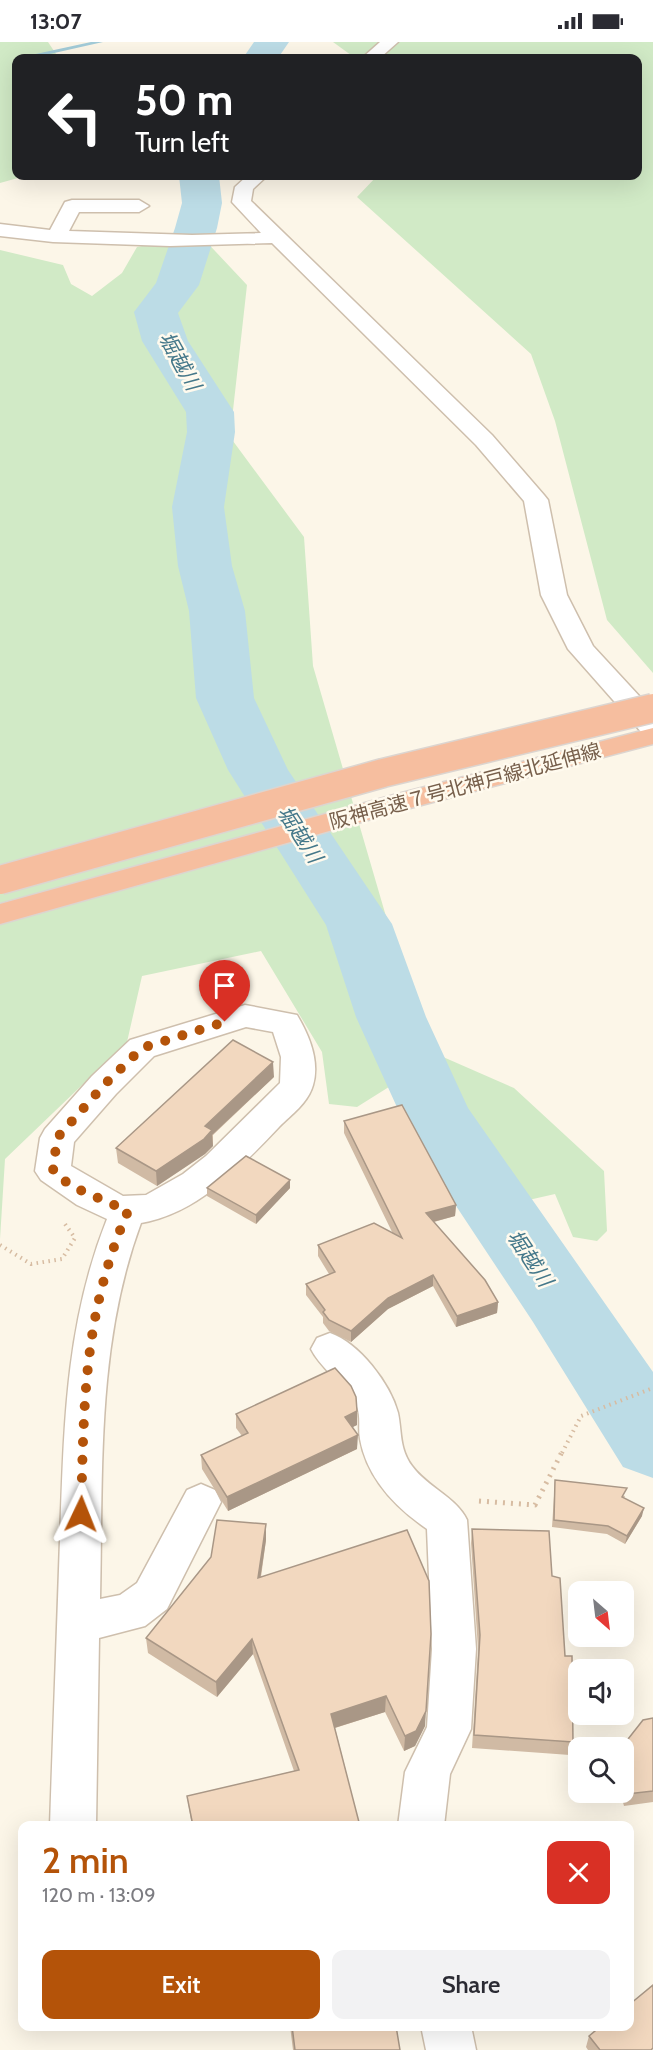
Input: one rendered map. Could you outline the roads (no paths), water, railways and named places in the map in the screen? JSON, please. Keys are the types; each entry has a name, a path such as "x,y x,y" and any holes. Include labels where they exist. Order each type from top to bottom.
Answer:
{"highway":[{"name":"阪神高速７号北神戸線北延伸線","path":"0,880 383,773 653,708"},
{"name":"阪神高速７号北神戸線北延伸線","path":"0,915 393,804 653,736"}],"street":[{"path":"375,54 390,42"},
{"path":"230,180 241,202 484,440 536,500 554,595 581,649 653,728"},
{"path":"241,202 244,187 253,180"},
{"path":"57,236 72,206 139,207"},
{"path":"0,230 57,236 218,241 277,237"},
{"path":"246,1016 285,1023 297,1050 301,1077 294,1092 189,1191 161,1206 128,1211 71,1186 53,1171 57,1138 104,1085 142,1048 246,1016"},
{"path":"73,1821 85,1383 95,1308 114,1242 128,1211"},
{"path":"330,1349 362,1384 378,1411 380,1439 394,1476 419,1502 447,1520 454,1649 449,1729 428,1772 422,1821"},
{"path":"78,1623 130,1612 152,1596 201,1502"},
{"path":"447,2031 451,2050"}],"waterway":[{"path":"40,54 100,42"},
{"name":"堀越川","path":"262,42 269,47"},
{"name":"堀越川","path":"263,54 272,42"},
{"name":"堀越川","path":"199,180 202,203 196,228 177,285 156,312 165,341 210,412 211,432 198,507 205,566 217,611 225,698 258,770 359,924 391,1017 437,1119 561,1300 653,1442"}]}
